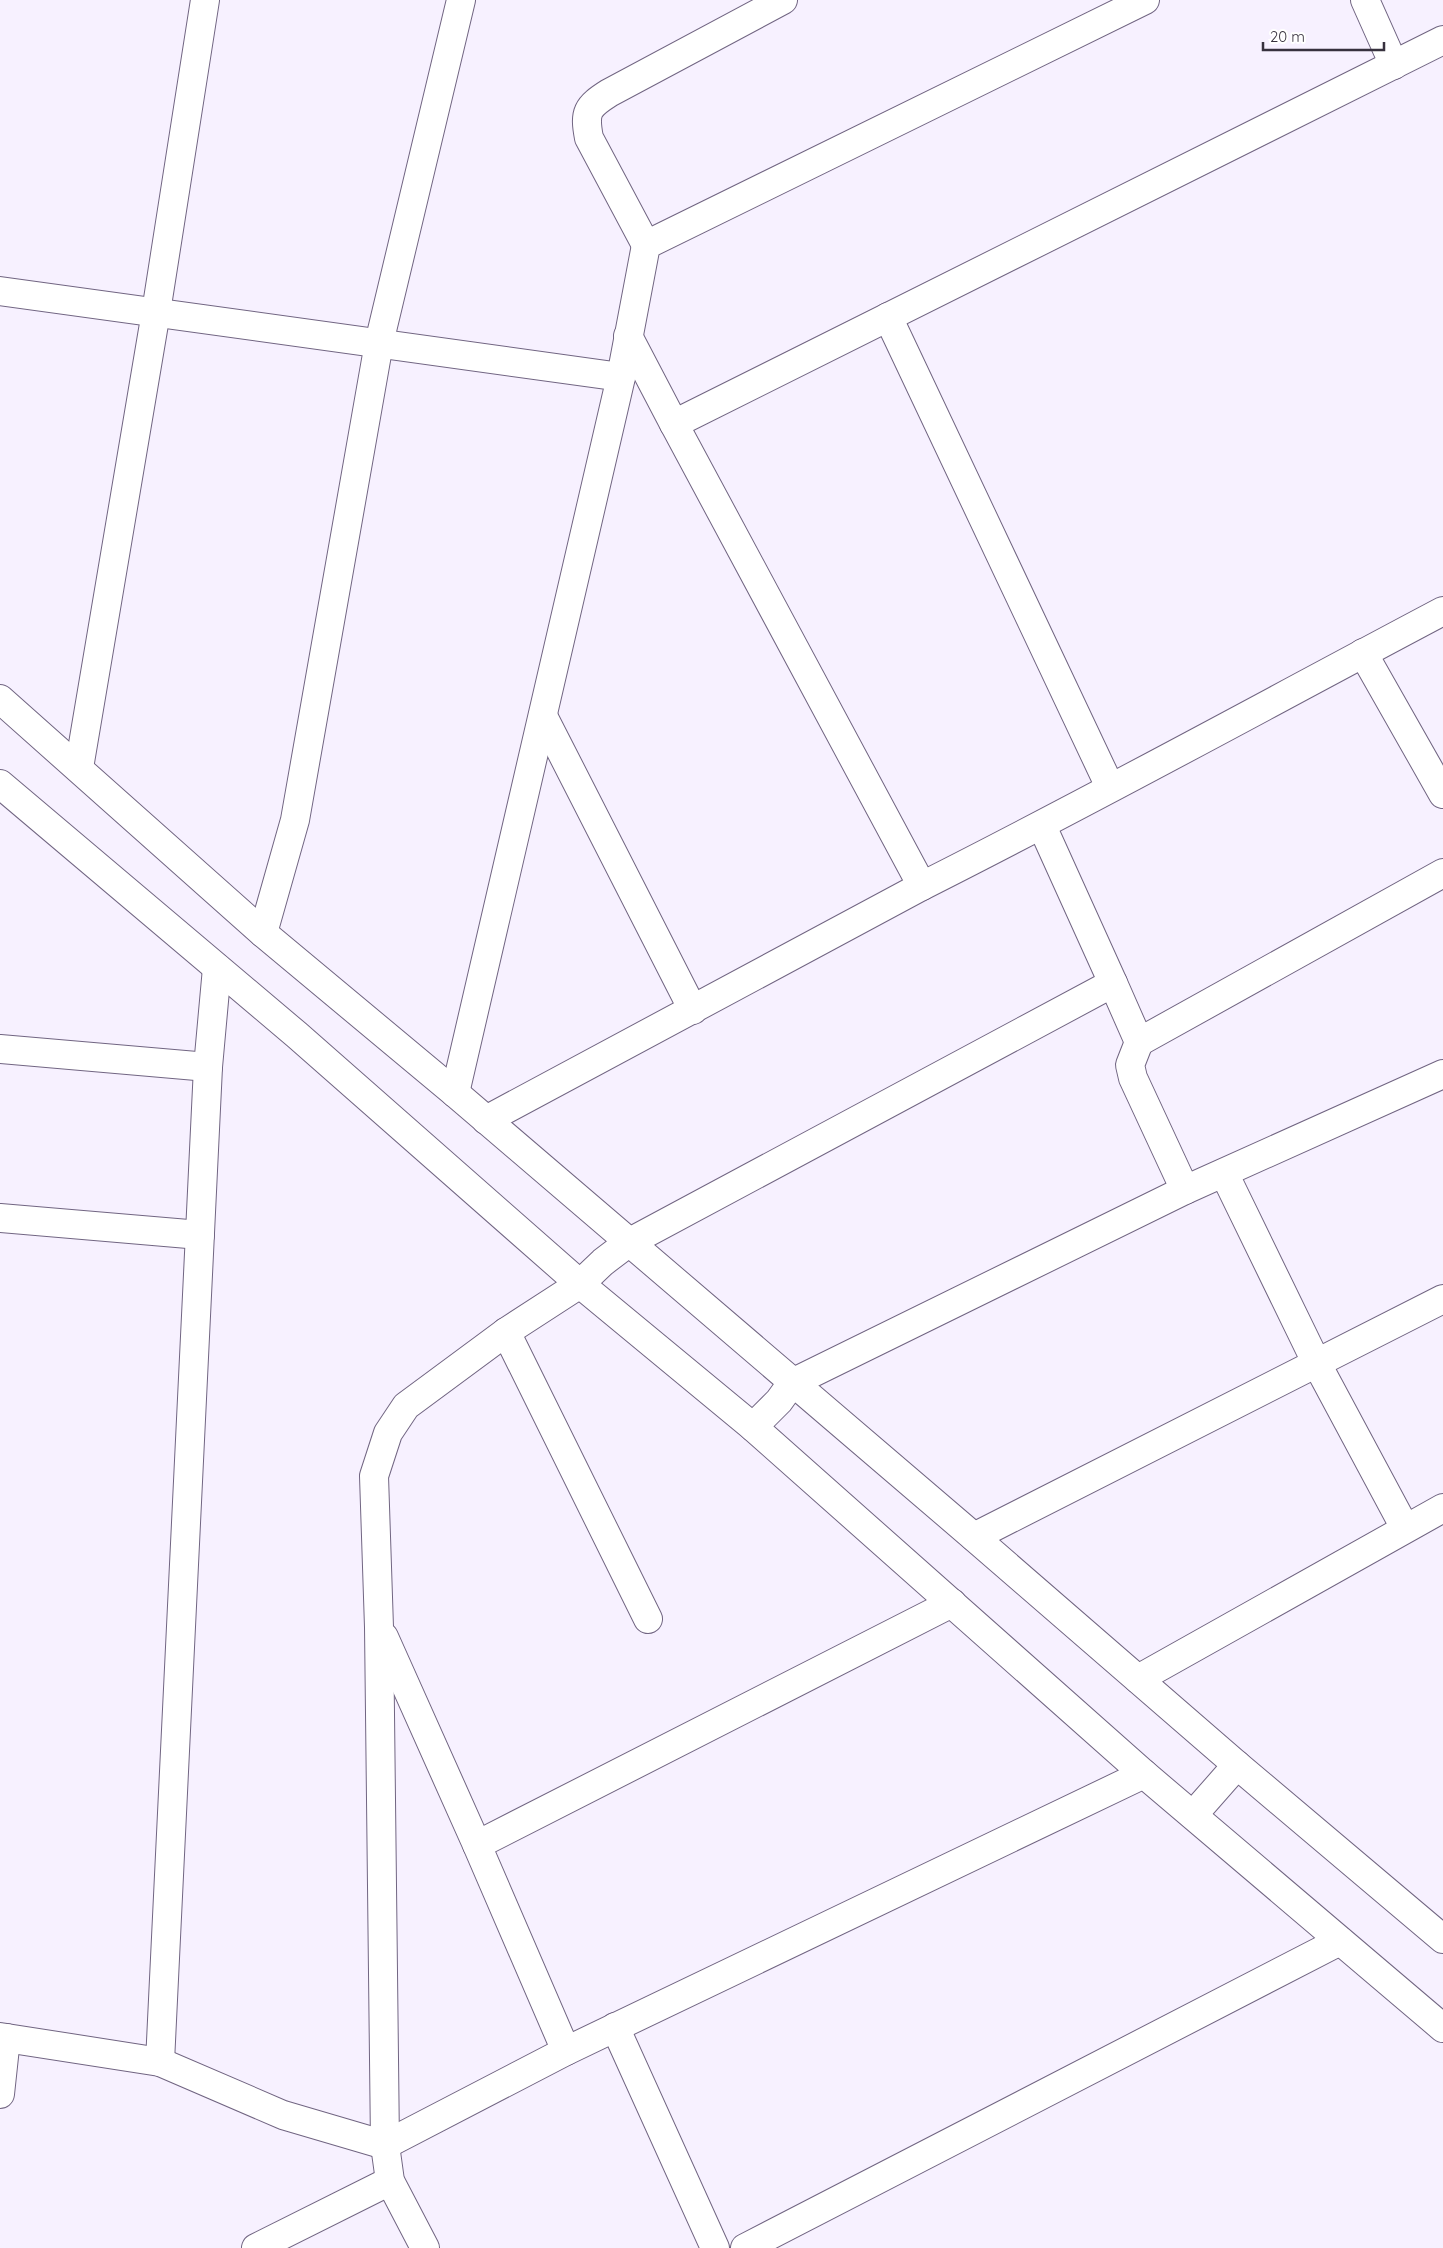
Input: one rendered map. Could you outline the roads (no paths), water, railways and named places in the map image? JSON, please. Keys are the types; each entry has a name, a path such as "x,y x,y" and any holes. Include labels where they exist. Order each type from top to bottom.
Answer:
{"street":[{"path":"79,768 156,312 205,0"},
{"path":"263,933 295,820 379,344 461,0"},
{"path":"455,1094 621,377 646,245 590,138 586,123 587,112 594,102 609,93 783,0"},
{"path":"646,245 1145,0"},
{"path":"1365,0 1394,65"},
{"path":"674,424 1443,40"},
{"path":"0,291 621,377"},
{"path":"888,318 1110,788"},
{"path":"628,336 922,886"},
{"path":"486,1120 922,886 1042,826 1443,611"},
{"path":"1363,653 1443,794"},
{"path":"0,699 263,933 486,1120 628,1243 772,1407 952,1603 1144,1774 1443,2028"},
{"path":"543,716 693,1010"},
{"path":"0,784 218,968 591,1274 772,1407 974,1537 1237,1766 1443,1939"},
{"path":"1042,826 1139,1042"},
{"path":"1186,1190 1133,1078 1130,1066 1139,1042 1443,873"},
{"path":"160,2062 208,1067 218,968"},
{"path":"425,2248 390,2181 385,2145 379,1627 374,1476 388,1433 406,1406 506,1332 591,1274 628,1243 1113,983"},
{"path":"0,1049 208,1067"},
{"path":"772,1407 1186,1190 1443,1074"},
{"path":"1224,1173 1316,1362 1404,1528"},
{"path":"0,1218 200,1234"},
{"path":"974,1537 1443,1299"},
{"path":"506,1332 648,1619"},
{"path":"1138,1679 1404,1528 1443,1508"},
{"path":"477,1845 952,1603"},
{"path":"379,1627 477,1845 566,2051"},
{"path":"1193,1815 1237,1766"},
{"path":"0,2094 3,2038 160,2062 283,2115 385,2145 615,2027 1144,1774"},
{"path":"746,2248 1340,1941"},
{"path":"615,2027 715,2248"},
{"path":"256,2248 390,2181"}]}
